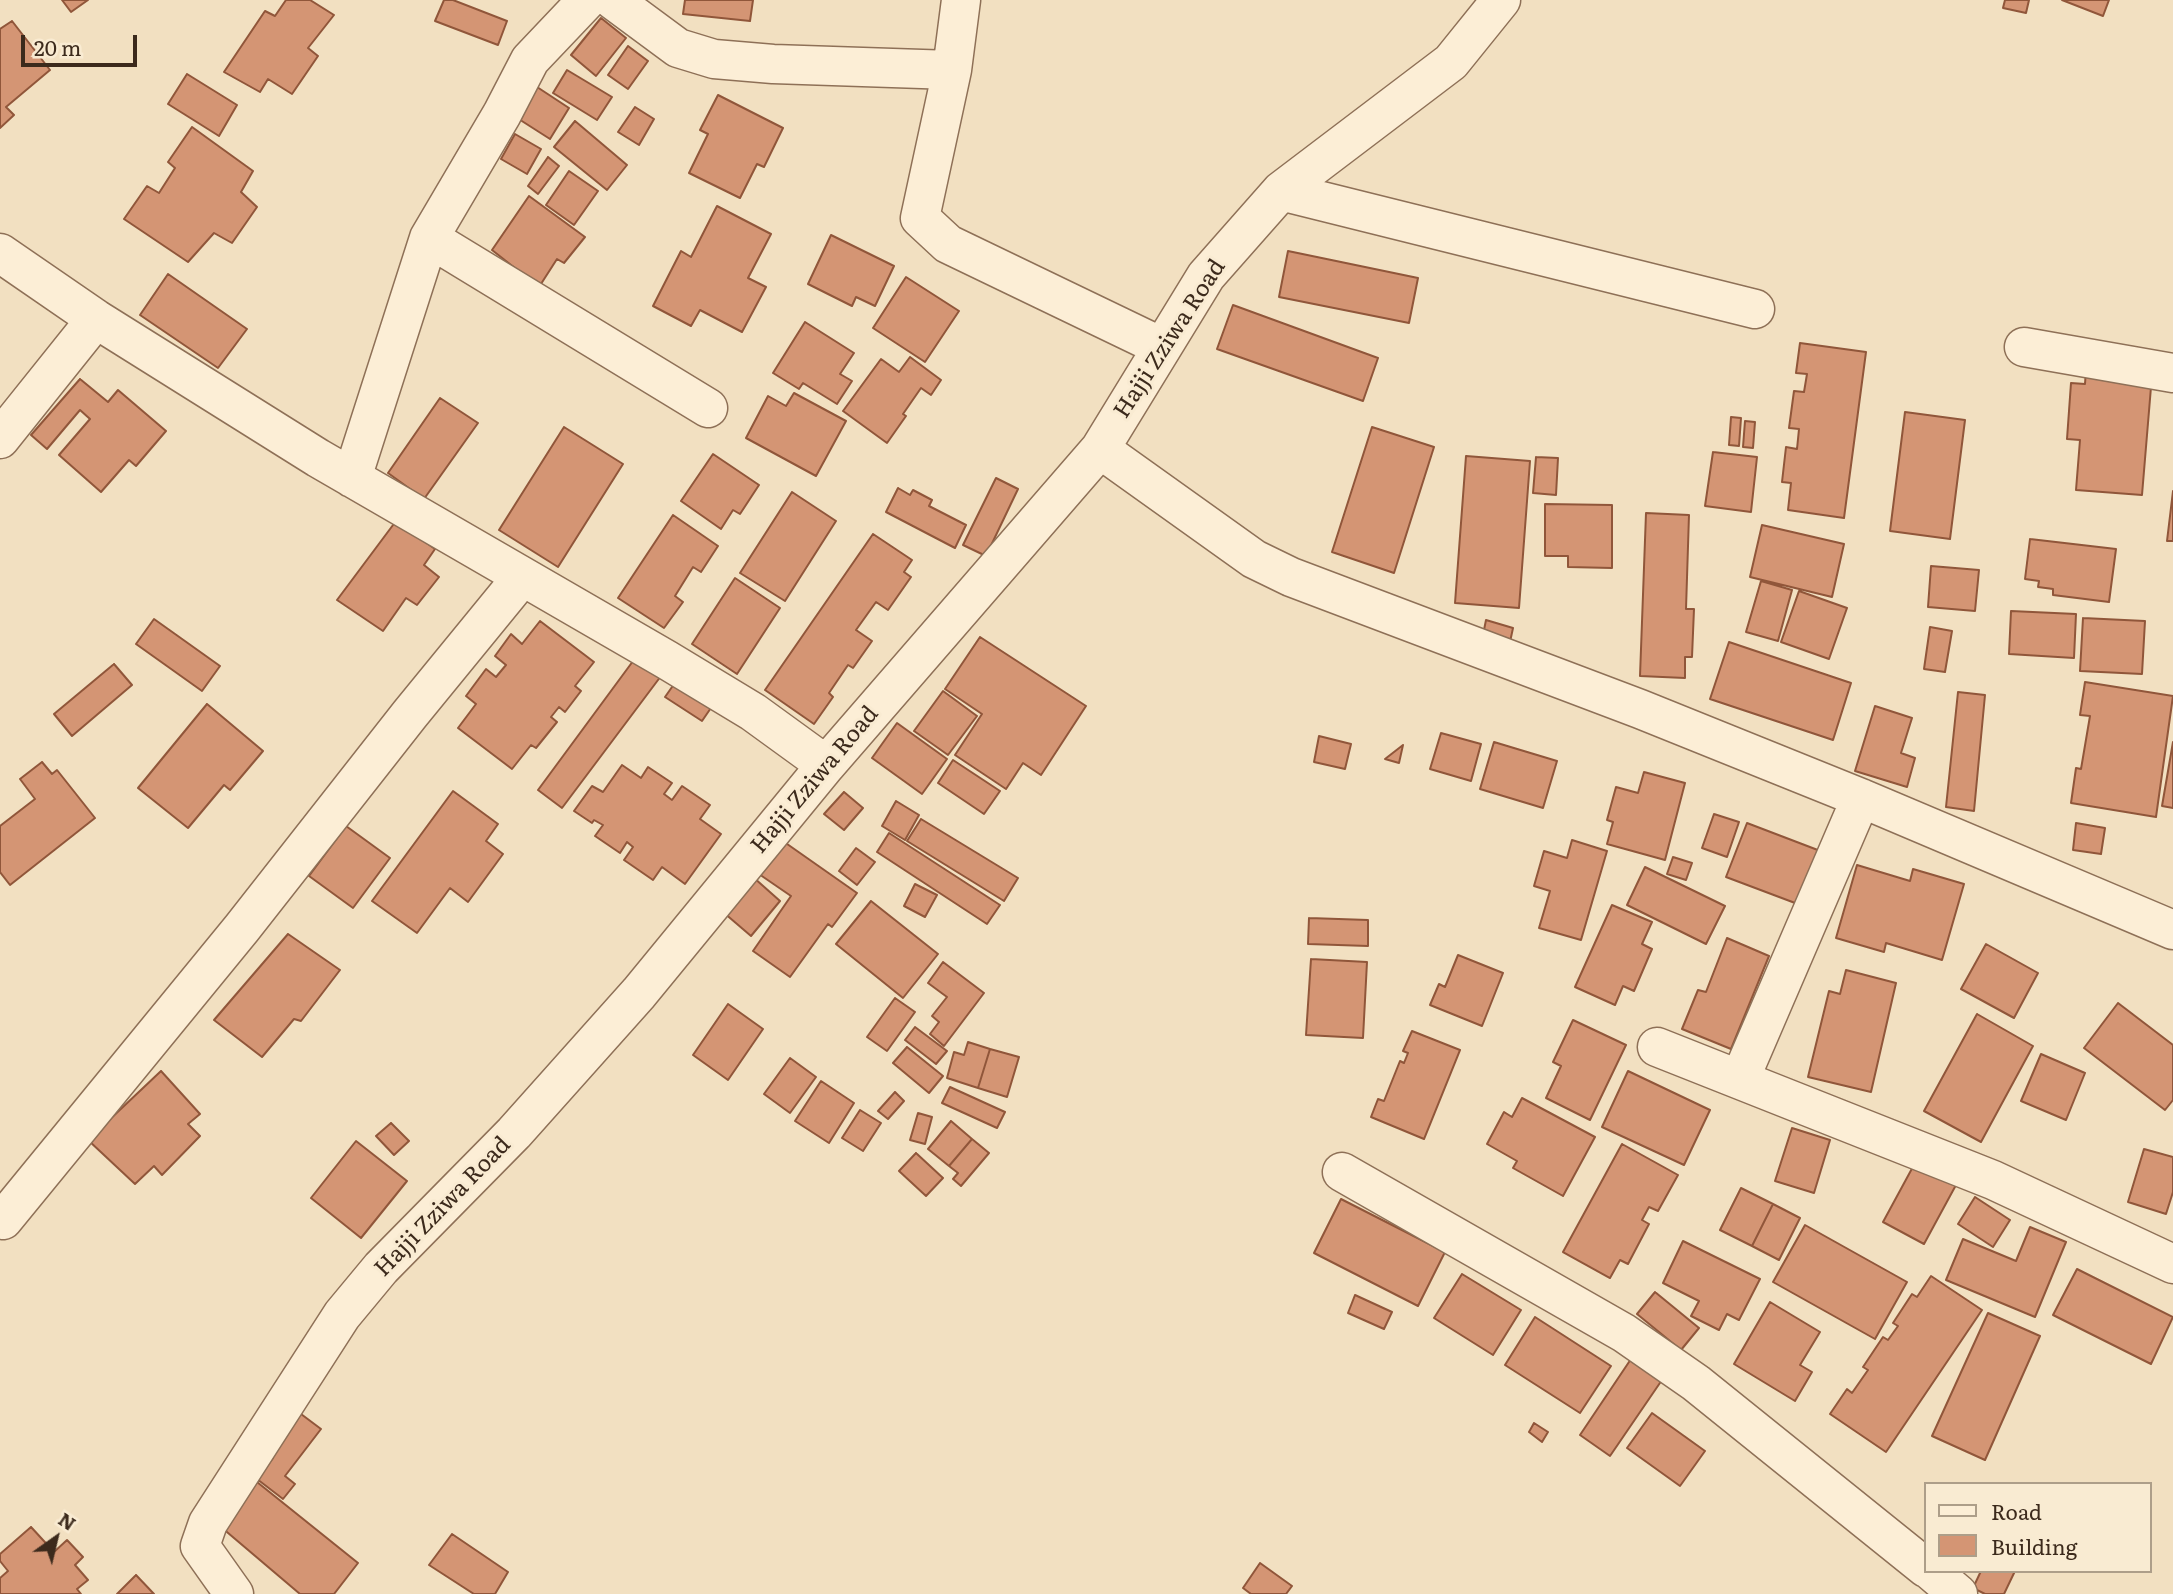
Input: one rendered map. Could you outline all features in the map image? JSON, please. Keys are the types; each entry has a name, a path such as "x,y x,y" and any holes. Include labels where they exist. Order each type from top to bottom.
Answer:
{"street":[{"path":"352,478 429,238 502,114 530,60 587,0"},
{"path":"613,0 678,48 714,59 774,64 952,70"},
{"path":"961,0 952,70 920,218 948,244 1162,347"},
{"name":"Hajji Zziwa Road","path":"234,1594 200,1546 208,1523 342,1315 382,1268 514,1133 639,993 826,765 1100,449 1206,276 1281,191 1451,62 1501,0"},
{"path":"1281,191 1755,309"},
{"path":"429,238 708,408"},
{"path":"0,253 96,318 352,478 753,712 826,765"},
{"path":"0,439 96,318"},
{"path":"2024,347 2173,373"},
{"path":"1100,449 1254,559 1291,577 1640,709 1861,798 2173,930"},
{"path":"3,1220 242,928 410,714 522,577"},
{"path":"1740,1079 1861,798"},
{"path":"1657,1047 1993,1180 2173,1264"},
{"path":"1342,1172 1624,1333 1696,1383 1924,1565"},
{"path":"1933,1573 1958,1594"}],"building":[{"path":"62,0 88,0 71,12"},
{"path":"286,0 310,0 334,15 308,48 318,56 292,94 268,79 260,92 224,72 265,11 275,16"},
{"path":"444,0 453,0 507,21 498,45 435,21"},
{"path":"685,0 753,0 750,21 683,14"},
{"path":"2005,0 2029,0 2026,13 2003,8"},
{"path":"2062,0 2109,0 2103,16"},
{"path":"601,18 626,38 596,76 571,55"},
{"path":"12,21 50,70 6,107 14,115 0,128 0,29"},
{"path":"628,46 648,61 628,89 608,75"},
{"path":"567,70 612,97 597,120 553,93"},
{"path":"187,74 237,105 219,136 168,104"},
{"path":"534,85 569,108 550,139 514,116"},
{"path":"718,95 783,128 764,167 757,164 740,198 689,173 708,134 700,130"},
{"path":"635,107 654,119 639,145 618,132"},
{"path":"575,121 627,165 607,190 554,147"},
{"path":"192,127 253,171 241,192 257,207 232,243 214,233 188,262 124,219 147,186 159,193 175,168 168,162"},
{"path":"515,134 541,149 527,174 501,159"},
{"path":"548,157 559,166 538,194 528,186"},
{"path":"569,171 598,191 574,225 546,205"},
{"path":"529,196 585,237 564,263 557,259 539,287 492,250"},
{"path":"717,206 771,234 748,278 766,287 742,332 700,310 691,326 653,306 681,251 691,257"},
{"path":"831,235 894,266 875,306 856,297 852,306 808,284"},
{"path":"1288,251 1418,278 1409,323 1279,297"},
{"path":"168,274 247,329 218,368 140,315"},
{"path":"906,277 959,311 925,362 873,328"},
{"path":"1233,305 1378,358 1363,401 1217,349"},
{"path":"805,322 854,353 840,374 852,381 837,404 803,383 799,389 773,373"},
{"path":"1800,343 1866,352 1844,518 1788,510 1791,483 1782,482 1786,447 1797,449 1799,429 1789,428 1794,391 1804,392 1807,374 1796,373"},
{"path":"910,357 941,380 931,395 921,388 887,443 843,411 881,359 899,372"},
{"path":"2086,369 2152,375 2142,495 2076,490 2080,440 2067,439 2071,383 2085,384"},
{"path":"80,379 108,402 118,390 166,431 136,466 129,460 101,492 59,455 90,419 80,410 47,449 31,435"},
{"path":"794,393 846,421 816,476 746,438 768,396 786,406"},
{"path":"440,398 478,423 424,499 388,473"},
{"path":"1905,412 1965,420 1950,539 1890,531"},
{"path":"1731,417 1741,418 1739,446 1729,445"},
{"path":"1745,421 1755,422 1753,448 1743,447"},
{"path":"564,427 623,464 558,567 499,530"},
{"path":"1372,427 1434,447 1394,573 1332,552"},
{"path":"1713,452 1757,457 1751,512 1705,506"},
{"path":"713,454 759,485 740,514 733,510 721,529 681,501"},
{"path":"1466,456 1530,461 1519,608 1455,603"},
{"path":"1536,457 1558,458 1556,495 1533,493"},
{"path":"996,478 1018,489 986,556 963,545"},
{"path":"898,488 910,495 913,490 932,500 929,506 966,525 955,548 886,512"},
{"path":"2173,491 2173,541 2167,541"},
{"path":"792,492 836,521 785,601 740,573"},
{"path":"1545,504 1612,505 1612,568 1568,567 1568,556 1545,556"},
{"path":"1646,513 1689,515 1686,609 1694,609 1692,657 1685,657 1685,678 1640,676"},
{"path":"673,515 718,546 701,572 693,567 675,596 683,602 664,628 618,598"},
{"path":"396,521 435,549 424,565 439,577 417,605 406,598 383,631 337,600"},
{"path":"1762,525 1844,544 1832,597 1750,577"},
{"path":"873,534 912,560 904,572 911,577 888,610 876,602 856,630 872,641 853,668 848,665 829,693 833,697 814,724 765,690"},
{"path":"2030,539 2116,549 2109,602 2053,595 2053,589 2038,587 2039,581 2025,579"},
{"path":"1931,566 1979,570 1975,611 1928,607"},
{"path":"735,578 780,608 737,674 692,644"},
{"path":"1761,581 1792,590 1778,641 1746,632"},
{"path":"1799,591 1847,608 1829,659 1781,642"},
{"path":"2011,611 2076,614 2074,658 2009,654"},
{"path":"2083,618 2145,621 2142,674 2080,671"},
{"path":"154,619 220,666 202,691 136,644"},
{"path":"1486,620 1513,628 1510,642 1483,635"},
{"path":"540,621 594,662 575,686 581,691 565,712 559,707 551,717 557,722 536,748 531,745 512,769 458,728 476,704 466,696 486,669 496,677 506,665 495,656 511,634 522,644"},
{"path":"1930,627 1952,631 1945,672 1924,669"},
{"path":"980,637 1086,706 1041,775 1023,763 1006,789 955,755 982,714 945,689"},
{"path":"1729,642 1851,683 1833,740 1710,699"},
{"path":"636,657 661,676 562,808 538,790"},
{"path":"114,664 132,685 72,736 54,714"},
{"path":"679,677 715,702 702,721 665,697"},
{"path":"2085,682 2173,696 2156,817 2071,803 2076,768 2081,769 2090,716 2080,715"},
{"path":"943,691 977,716 948,755 914,731"},
{"path":"1958,692 1985,695 1974,811 1946,807"},
{"path":"207,704 263,751 230,790 224,785 188,828 138,788"},
{"path":"1875,706 1912,718 1901,753 1915,758 1907,787 1855,771"},
{"path":"897,723 947,759 922,794 872,758"},
{"path":"1441,733 1481,744 1471,781 1430,769"},
{"path":"1319,736 1351,744 1345,769 1314,762"},
{"path":"1494,742 1557,761 1543,808 1480,789"},
{"path":"2173,742 2173,808 2162,806"},
{"path":"1403,745 1399,763 1385,759"},
{"path":"953,760 1000,791 984,814 938,783"},
{"path":"42,762 52,774 57,770 95,818 10,885 0,872 0,826 35,799 20,779"},
{"path":"622,765 641,778 648,767 672,783 664,794 672,800 682,786 710,805 700,819 721,834 685,884 662,867 653,880 624,860 633,847 627,842 620,853 595,836 603,825 594,820 592,823 574,811 592,786 603,792"},
{"path":"1644,772 1685,783 1665,860 1607,844 1613,822 1607,820 1616,787 1638,793"},
{"path":"453,791 498,824 486,841 503,854 468,902 450,888 417,933 372,901"},
{"path":"844,792 863,808 844,830 824,814"},
{"path":"896,801 919,815 905,840 882,826"},
{"path":"1714,814 1739,822 1727,857 1702,848"},
{"path":"921,819 1018,878 1004,901 907,841"},
{"path":"1747,823 1823,852 1803,906 1726,877"},
{"path":"2076,823 2105,828 2101,854 2073,850"},
{"path":"346,826 390,858 353,908 309,876"},
{"path":"889,833 1000,905 987,924 877,852"},
{"path":"780,839 857,893 832,927 828,924 790,977 753,951 791,896 756,872"},
{"path":"1572,840 1607,851 1581,940 1539,928 1550,891 1534,886 1544,851 1567,858"},
{"path":"856,848 875,862 857,885 839,871"},
{"path":"1673,857 1692,863 1686,880 1667,874"},
{"path":"1857,865 1910,881 1913,869 1964,884 1942,960 1886,943 1884,952 1836,938"},
{"path":"1645,867 1725,906 1706,944 1627,905"},
{"path":"753,877 780,901 751,936 723,912"},
{"path":"915,884 937,895 925,917 904,906"},
{"path":"871,901 938,954 903,998 836,944"},
{"path":"1612,905 1652,922 1642,944 1652,949 1634,991 1623,986 1615,1005 1575,987"},
{"path":"1309,918 1368,920 1368,946 1308,944"},
{"path":"288,934 340,970 301,1021 294,1019 262,1057 214,1020"},
{"path":"1727,938 1769,956 1731,1049 1682,1029 1698,990 1706,992"},
{"path":"1986,944 2038,973 2014,1018 1961,989"},
{"path":"1458,955 1503,973 1482,1026 1430,1005 1439,984 1445,987"},
{"path":"1311,959 1367,962 1363,1038 1306,1035"},
{"path":"943,962 984,993 944,1046 930,1034 939,1022 932,1016 947,997 928,983"},
{"path":"1846,970 1896,983 1871,1092 1808,1077 1829,991 1840,994"},
{"path":"895,998 915,1012 887,1051 867,1037"},
{"path":"2118,1003 2173,1045 2173,1100 2165,1110 2084,1048"},
{"path":"728,1004 763,1029 728,1080 693,1055"},
{"path":"1977,1014 2033,1046 1981,1142 1924,1111"},
{"path":"1573,1020 1626,1045 1590,1120 1546,1098 1561,1066 1553,1062"},
{"path":"915,1027 947,1051 936,1064 905,1040"},
{"path":"1412,1031 1460,1050 1424,1139 1371,1117 1378,1099 1384,1101 1400,1061 1404,1063 1408,1053 1403,1051"},
{"path":"968,1042 990,1049 978,1088 947,1078 954,1052 964,1055"},
{"path":"907,1047 943,1076 929,1093 893,1063"},
{"path":"990,1049 1019,1057 1007,1097 978,1088"},
{"path":"2041,1054 2085,1073 2066,1120 2021,1101"},
{"path":"790,1058 816,1077 790,1113 764,1094"},
{"path":"161,1071 200,1114 188,1124 200,1136 162,1175 154,1166 135,1184 88,1140"},
{"path":"1628,1071 1710,1110 1684,1165 1602,1127"},
{"path":"821,1081 854,1103 829,1143 795,1121"},
{"path":"950,1087 1005,1112 997,1128 942,1103"},
{"path":"895,1092 904,1101 888,1119 878,1111"},
{"path":"1522,1098 1595,1137 1563,1196 1513,1168 1517,1161 1487,1144 1504,1112 1512,1117"},
{"path":"860,1110 881,1123 863,1151 842,1138"},
{"path":"918,1113 932,1117 925,1144 910,1140"},
{"path":"951,1121 972,1139 949,1166 928,1149"},
{"path":"391,1123 409,1141 394,1155 376,1136"},
{"path":"1792,1128 1830,1140 1814,1193 1775,1181"},
{"path":"972,1139 989,1153 961,1186 953,1179 958,1173 949,1166"},
{"path":"356,1141 407,1181 361,1238 311,1198"},
{"path":"1622,1144 1678,1175 1658,1211 1649,1207 1642,1220 1649,1224 1628,1264 1620,1260 1610,1278 1563,1252"},
{"path":"2144,1149 2173,1157 2173,1192 2166,1214 2128,1202"},
{"path":"916,1153 943,1178 926,1196 899,1171"},
{"path":"1915,1163 1956,1185 1924,1244 1883,1222"},
{"path":"1741,1188 1773,1204 1752,1246 1720,1230"},
{"path":"1975,1197 2010,1220 1993,1247 1958,1224"},
{"path":"1341,1199 1445,1252 1418,1306 1314,1253"},
{"path":"1773,1204 1800,1218 1779,1260 1752,1246"},
{"path":"1805,1225 1907,1282 1875,1339 1773,1282"},
{"path":"2030,1227 2066,1242 2035,1317 1946,1280 1963,1239 2016,1261"},
{"path":"1683,1241 1760,1279 1739,1320 1727,1314 1719,1330 1691,1316 1699,1301 1663,1283"},
{"path":"2077,1269 2173,1317 2151,1364 2053,1315"},
{"path":"1462,1274 1521,1310 1493,1355 1434,1318"},
{"path":"1931,1276 1982,1310 1886,1452 1830,1414 1847,1389 1852,1393 1868,1370 1863,1367 1883,1337 1888,1340 1898,1326 1893,1323 1912,1294 1917,1297"},
{"path":"1655,1292 1699,1328 1681,1350 1637,1314"},
{"path":"1355,1295 1392,1312 1384,1329 1348,1313"},
{"path":"1770,1302 1820,1332 1800,1365 1812,1372 1795,1401 1734,1364"},
{"path":"1988,1313 2040,1336 1985,1460 1932,1436"},
{"path":"1535,1317 1611,1366 1580,1413 1505,1365"},
{"path":"1633,1356 1664,1377 1610,1456 1580,1435"},
{"path":"297,1411 321,1429 285,1476 295,1484 283,1499 257,1479 273,1458 265,1452"},
{"path":"1652,1413 1705,1451 1680,1486 1627,1448"},
{"path":"1534,1423 1548,1432 1542,1442 1529,1432"},
{"path":"257,1482 358,1563 334,1594 300,1594 221,1527"},
{"path":"31,1527 54,1552 67,1540 83,1557 75,1565 88,1580 77,1589 81,1594 0,1594 0,1578 8,1571 0,1561 0,1554"},
{"path":"452,1534 508,1572 495,1594 474,1594 429,1565"},
{"path":"1260,1563 1292,1586 1286,1594 1251,1594 1243,1588"},
{"path":"1980,1573 2014,1573 2004,1594 1985,1594 1973,1588"},
{"path":"136,1575 154,1594 117,1594"}]}
